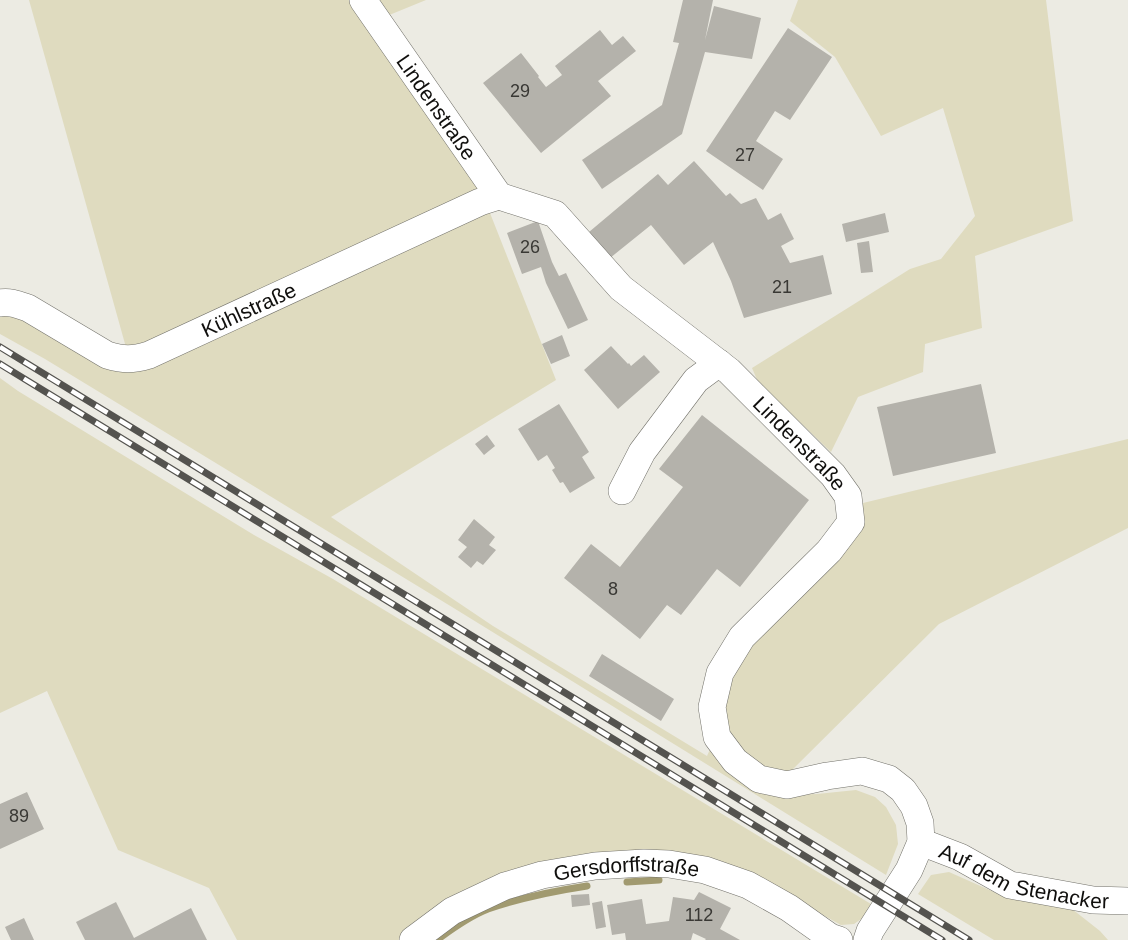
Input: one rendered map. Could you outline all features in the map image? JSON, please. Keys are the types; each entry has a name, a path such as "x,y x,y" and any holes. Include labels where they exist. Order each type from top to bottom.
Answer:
{"street":[{"name":"Lindenstraße","path":"363,0 499,196 555,214 621,288 729,371 833,475 848,496 851,522 830,551 742,637 720,673 712,707 717,737 735,761 759,779 787,785 862,771 889,779 903,790 914,806 920,823 921,842"},
{"name":"Kühlstraße","path":"0,303 16,303 28,308 107,355 121,359 134,359 159,350 480,202 499,196"},
{"path":"622,491 642,452 696,380 719,363"},
{"path":"867,940 870,931 909,870 921,842"},
{"name":"Auf dem Stenacker","path":"921,842 960,857 1010,885 1093,900 1128,901"},
{"name":"Gersdorffstraße","path":"413,940 452,911 505,886 542,875 586,867 644,863 669,864 705,870 748,885 789,908 830,938 839,940"}],"shaded area":[{"path":"29,0 426,0 382,18 480,193 127,351"},
{"path":"798,0 1046,0 1073,221 975,256 982,328 925,344 923,372 858,397 831,452 758,382 752,368 910,269 941,259 975,216 943,108 881,136 835,57 790,21"},
{"path":"488,208 556,380 331,517 493,626 707,756 711,747 787,795 856,790 875,797 886,807 896,825 898,844 886,875 452,607 45,359 0,334 0,311 11,310 107,362"},
{"path":"0,378 254,535 333,579 871,904 864,917 854,924 841,925 776,889 644,854 414,926 399,940 237,940 209,888 118,850 47,691 0,713"},
{"path":"1128,439 1128,528 939,624 787,775 778,775 743,754 726,735 723,716 726,692 738,660 858,530 863,503"},
{"path":"949,872 1003,896 1067,905 1108,940 994,940 918,894 931,875"}],"building":[{"path":"683,0 713,0 705,40 714,6 761,18 752,59 705,52 682,134 602,189 582,160 662,105 679,43 673,42"},
{"path":"788,28 832,57 790,120 775,111 756,141 783,159 763,190 706,151"},
{"path":"600,30 612,45 623,36 636,51 598,81 611,96 541,153 483,83 521,53 546,87 562,75 555,66"},
{"path":"694,161 726,196 730,193 741,204 756,198 768,220 781,213 794,239 781,246 790,263 823,255 832,294 744,318 731,281 713,242 684,265 651,225 610,258 589,232 658,174 668,185"},
{"path":"885,213 889,232 846,242 842,224"},
{"path":"538,221 559,276 566,273 588,320 568,329 546,283 541,267 522,274 507,233"},
{"path":"869,241 873,272 861,273 857,243"},
{"path":"562,335 570,356 551,364 542,344"},
{"path":"611,346 631,366 644,355 660,372 618,409 584,370"},
{"path":"981,384 996,453 893,476 877,407"},
{"path":"559,404 589,452 582,457 595,478 570,493 552,470 555,468 547,455 538,461 518,429"},
{"path":"702,415 809,500 740,587 717,569 681,615 667,605 640,639 564,578 591,544 620,567 683,487 659,469"},
{"path":"487,435 495,446 484,455 475,444"},
{"path":"474,519 495,537 489,545 496,550 483,565 477,561 471,568 458,557 467,547 458,540"},
{"path":"602,654 674,699 661,721 589,676"},
{"path":"27,792 44,829 0,849 0,804"},
{"path":"699,892 731,908 720,929 740,940 705,940 693,933 691,940 626,940 625,933 612,935 607,905 642,899 646,924 669,921 673,897 694,900"},
{"path":"589,894 590,905 572,907 571,895"},
{"path":"602,901 606,927 596,929 592,903"},
{"path":"116,902 134,938 191,908 207,940 85,940 76,922"},
{"path":"24,918 34,940 11,940 5,927"}],"waterway":[{"path":"627,882 659,880"},
{"path":"437,940 468,919 488,909 537,895 587,886"}],"railway":[{"path":"0,347 969,940"},
{"path":"0,364 942,940"}]}
